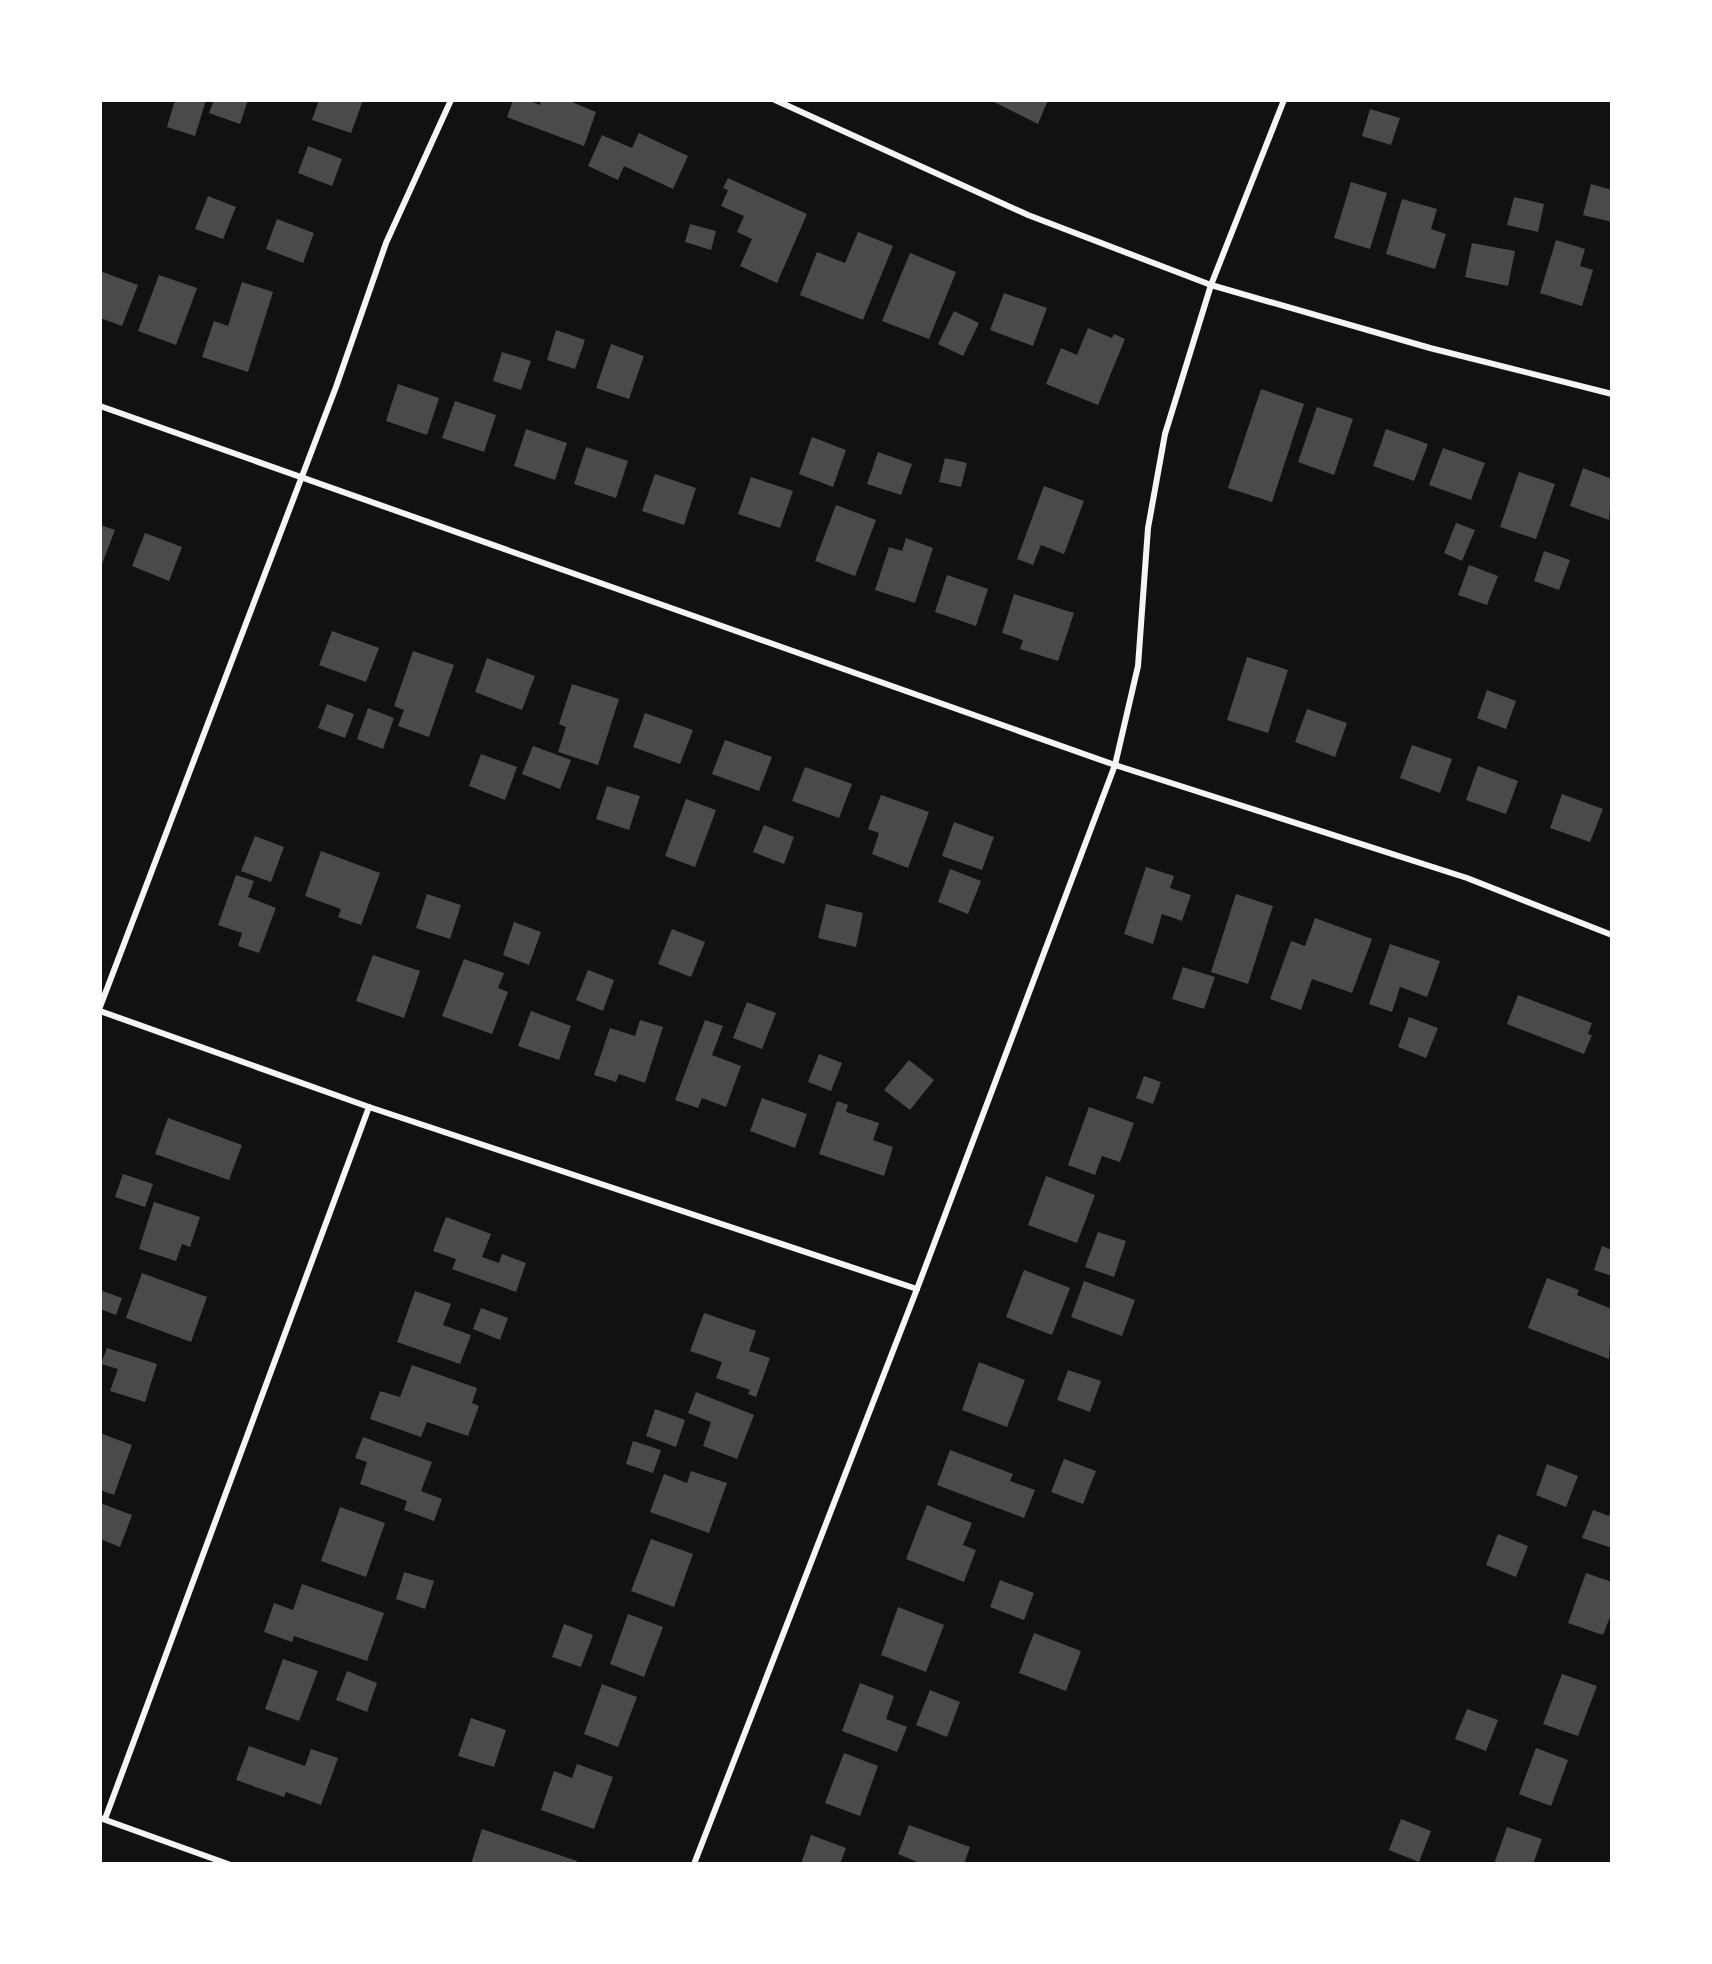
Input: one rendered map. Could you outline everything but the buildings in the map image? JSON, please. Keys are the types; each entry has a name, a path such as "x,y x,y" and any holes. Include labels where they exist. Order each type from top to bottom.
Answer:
{"street":[{"path":"450,100 386,243 336,387 100,1009 369,1107 917,1289"},
{"path":"775,100 1028,215 1211,285 1430,348 1611,394"},
{"path":"694,1863 917,1289 1115,765 1138,666 1148,528 1165,434 1211,285 1284,100"},
{"path":"100,406 1115,765 1467,878 1611,935"},
{"path":"228,1863 103,1819 369,1107"}]}
